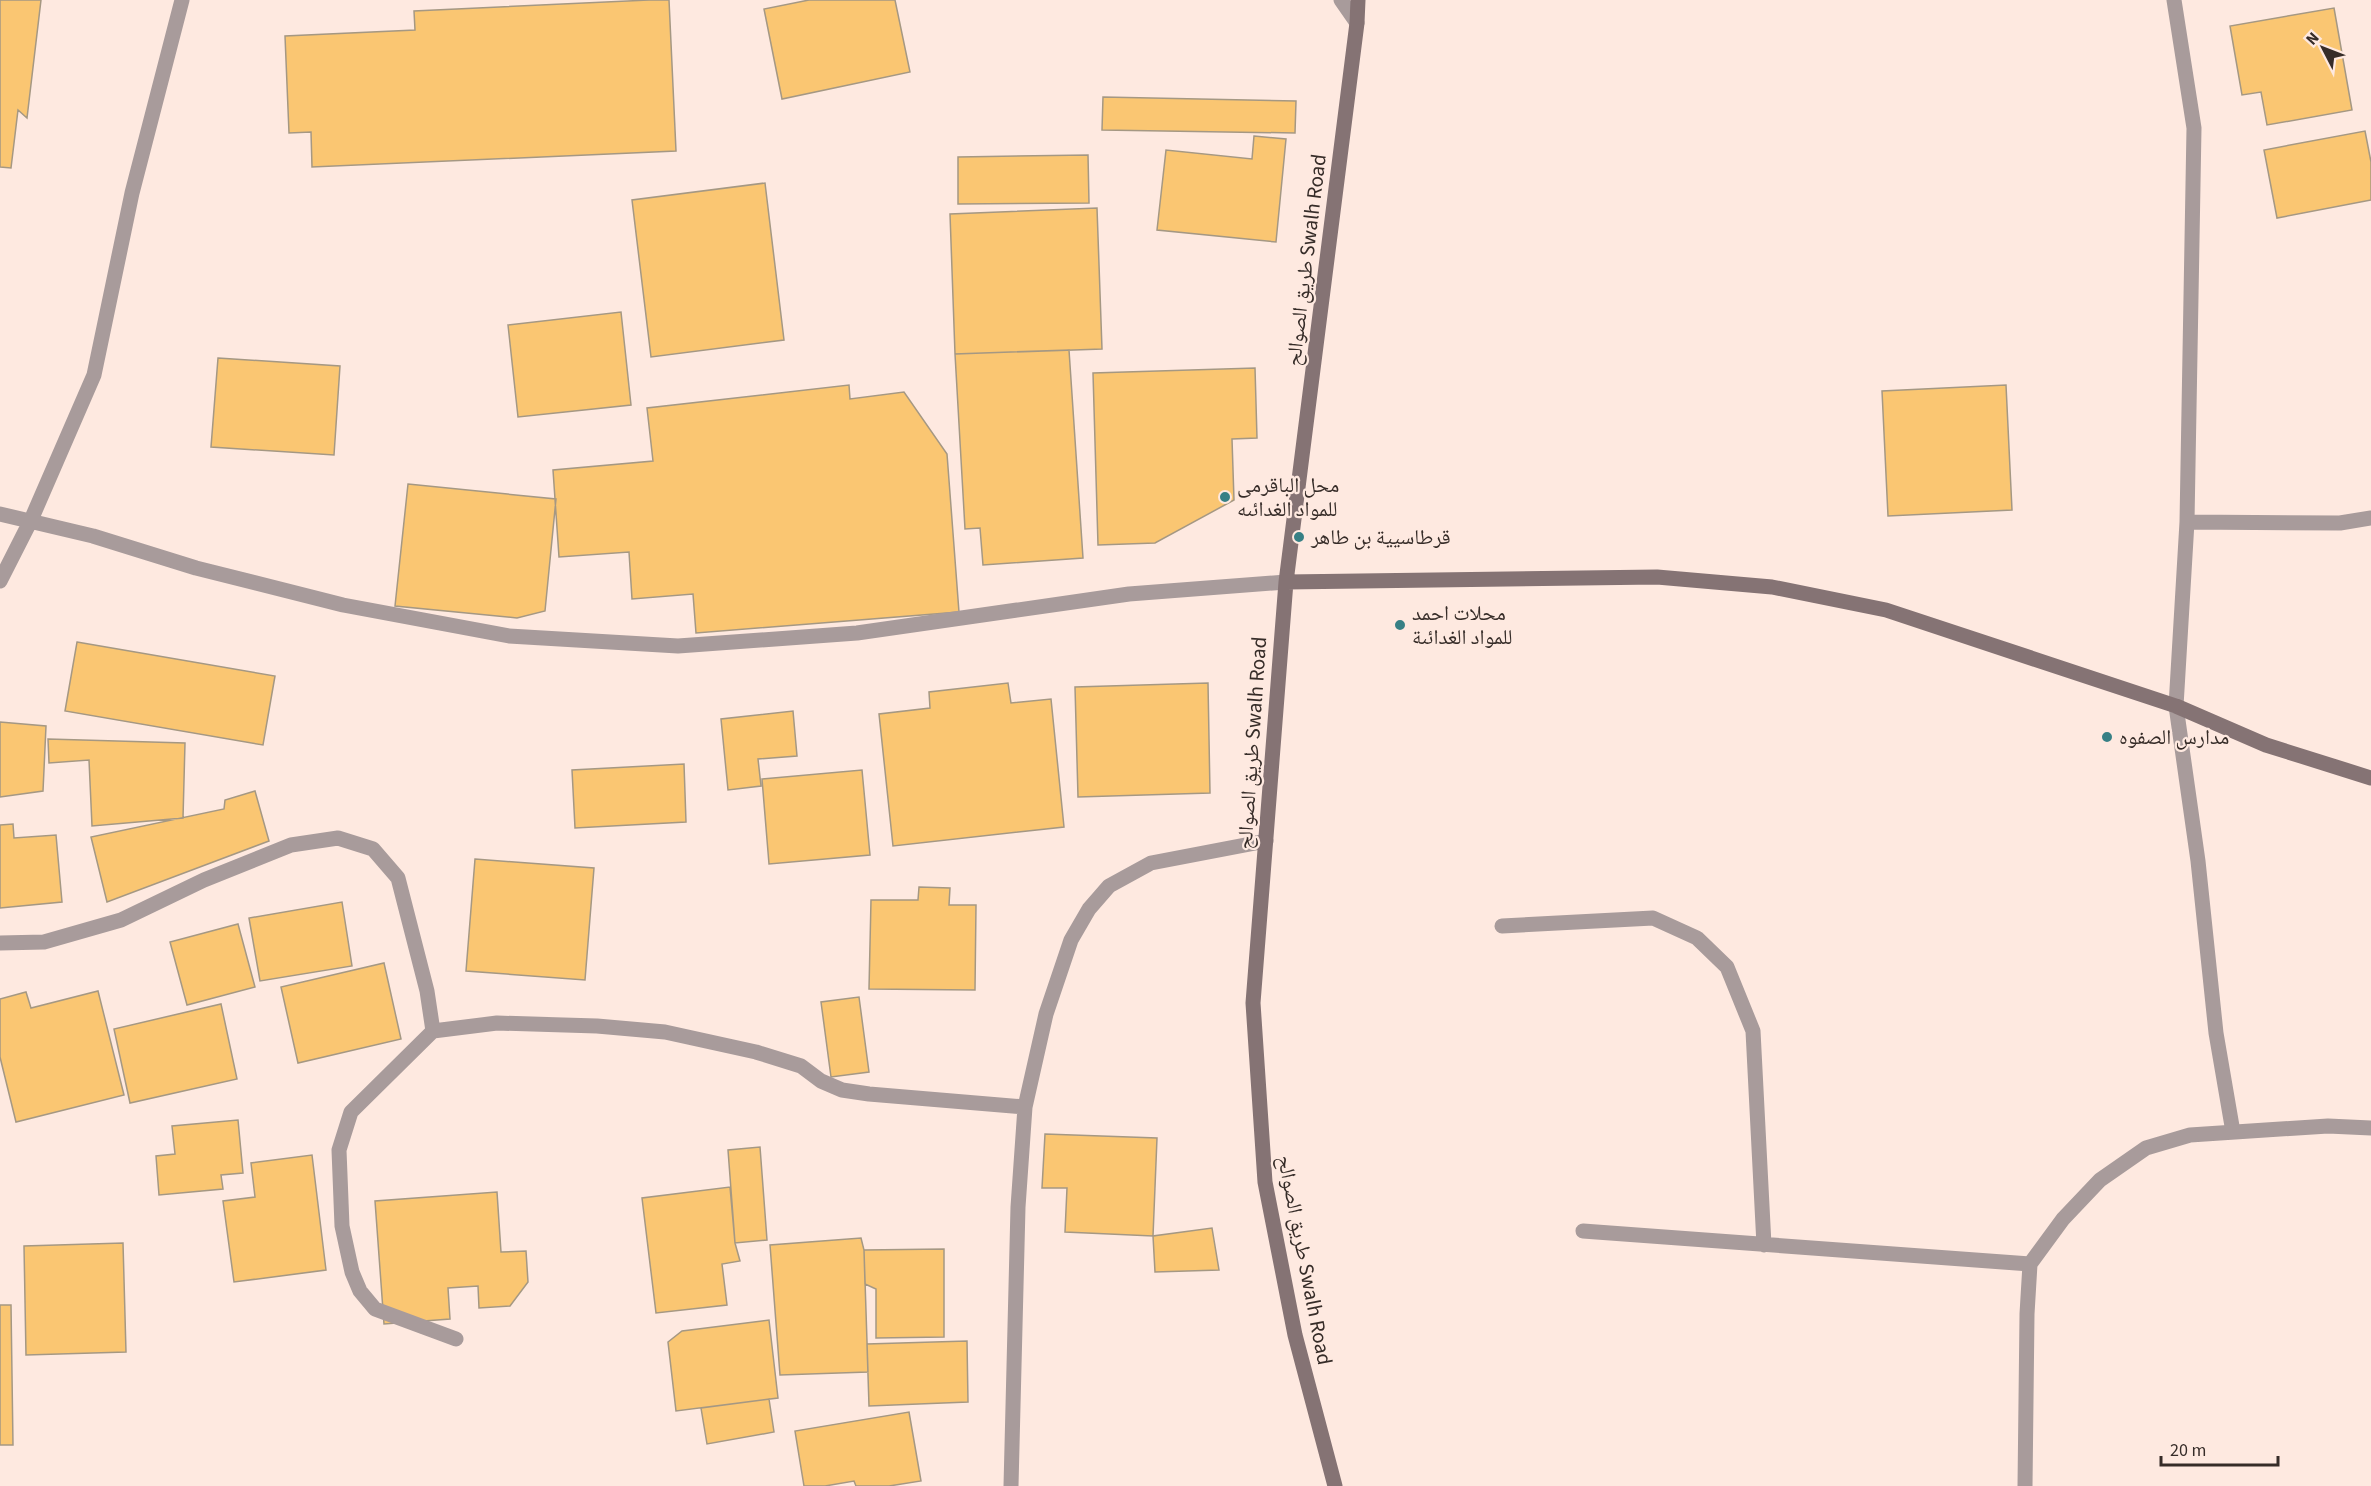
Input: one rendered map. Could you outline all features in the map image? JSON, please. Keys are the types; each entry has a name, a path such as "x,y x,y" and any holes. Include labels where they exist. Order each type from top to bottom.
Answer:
{"street":[{"path":"0,581 31,520 94,375 132,193 182,0"},
{"path":"1341,0 1357,24"},
{"name":"طريق الصوالح Swalh Road","path":"1335,1486 1295,1335 1265,1182 1253,1003 1286,582 1357,24 1358,0"},
{"path":"2174,0 2194,128 2187,522 2176,706 2198,861 2216,1033 2233,1132"},
{"path":"0,514 93,536 196,568 343,605 509,636 678,646 857,633 1129,594 1286,582 1657,577 1772,587 1886,610 2176,706 2266,745 2371,778"},
{"path":"2187,522 2340,523 2371,518"},
{"path":"0,943 44,942 121,920 204,880 291,845 338,838 373,849 398,878 427,991 433,1031"},
{"path":"1011,1486 1018,1207 1025,1107 1046,1014 1071,940 1089,909 1109,886 1150,863 1266,840"},
{"path":"1502,926 1653,918 1697,938 1727,967 1753,1031 1764,1245"},
{"path":"456,1339 375,1309 360,1291 352,1272 342,1226 339,1150 351,1112 433,1031 497,1023 597,1026 665,1032 756,1052 801,1066 821,1081 842,1089 869,1094 1025,1107"},
{"path":"2025,1486 2027,1314 2030,1264 2063,1218 2100,1180 2146,1148 2190,1135 2328,1126 2371,1128"},
{"path":"1582,1231 2030,1264"}],"building":[{"path":"0,0 41,0 27,118 18,110 11,168 0,167"},
{"path":"669,0 676,151 312,167 311,132 289,133 285,36 415,30 414,11"},
{"path":"809,0 895,0 910,72 782,99 764,9"},
{"path":"2334,8 2352,110 2267,125 2261,92 2242,95 2230,26"},
{"path":"1103,97 1296,101 1295,133 1102,130"},
{"path":"2365,131 2371,162 2371,200 2277,218 2264,150"},
{"path":"1254,136 1286,139 1276,242 1157,230 1166,150 1252,159"},
{"path":"1088,155 1089,203 958,204 958,157"},
{"path":"765,183 784,340 651,357 632,200"},
{"path":"1097,208 1102,349 955,354 950,214"},
{"path":"621,312 631,405 518,417 508,325"},
{"path":"1069,350 1083,558 983,565 980,528 965,529 955,354"},
{"path":"218,358 340,366 334,455 211,447"},
{"path":"1255,368 1257,438 1232,439 1234,500 1155,543 1098,545 1093,373"},
{"path":"849,385 850,399 904,392 947,454 959,612 696,633 693,594 632,599 629,552 559,557 553,470 653,461 647,408"},
{"path":"2006,385 2012,510 1888,516 1882,391"},
{"path":"408,484 556,499 545,611 517,618 395,606"},
{"path":"77,642 275,676 263,745 65,711"},
{"path":"1008,683 1011,703 1051,699 1064,827 893,846 879,714 930,708 929,692"},
{"path":"1208,683 1210,793 1078,797 1075,687"},
{"path":"793,711 797,756 758,759 761,786 728,790 721,719"},
{"path":"0,722 46,726 43,791 0,797"},
{"path":"48,739 185,743 183,818 92,826 89,760 49,763"},
{"path":"684,764 686,822 575,828 572,770"},
{"path":"862,770 870,855 769,864 762,779"},
{"path":"255,791 269,841 107,902 91,837 224,809 225,800"},
{"path":"13,824 14,838 56,835 62,902 0,908 0,825"},
{"path":"475,859 594,868 585,980 466,971"},
{"path":"919,887 950,888 949,905 976,905 975,990 869,989 871,900 918,900"},
{"path":"342,902 352,966 260,981 249,918"},
{"path":"238,924 255,987 187,1005 170,942"},
{"path":"384,963 401,1039 298,1063 281,987"},
{"path":"98,991 124,1095 16,1122 0,1057 0,999 26,992 31,1008"},
{"path":"859,997 869,1072 831,1077 821,1002"},
{"path":"221,1004 237,1079 130,1103 114,1029"},
{"path":"238,1120 243,1173 221,1175 223,1189 159,1195 156,1156 175,1154 172,1126"},
{"path":"1045,1134 1157,1138 1153,1236 1065,1232 1067,1188 1042,1188"},
{"path":"760,1147 767,1240 735,1243 728,1150"},
{"path":"312,1155 326,1270 234,1282 223,1201 255,1197 251,1163"},
{"path":"730,1187 735,1243 740,1261 722,1264 727,1305 656,1313 642,1198"},
{"path":"497,1192 501,1252 526,1251 528,1282 510,1306 479,1308 478,1286 448,1288 450,1319 384,1324 375,1201"},
{"path":"1212,1228 1219,1270 1155,1272 1153,1236"},
{"path":"861,1238 864,1250 868,1372 780,1375 770,1245"},
{"path":"123,1243 126,1352 26,1355 24,1246"},
{"path":"944,1249 944,1337 876,1338 876,1289 865,1284 864,1250"},
{"path":"0,1305 11,1305 13,1445 0,1445"},
{"path":"769,1320 778,1398 676,1411 668,1342 682,1331"},
{"path":"967,1341 968,1402 869,1406 867,1344"},
{"path":"769,1399 774,1432 707,1444 701,1408"},
{"path":"909,1412 921,1481 889,1486 856,1486 854,1481 825,1486 804,1486 795,1431"}],"place":[{"name":"محل الباقرمى للمواد الغدائىه","path":"1225,497"},
{"name":"قرطاسيية بن طاهر","path":"1299,537"},
{"name":"محلات احمد للمواد الغدائىة","path":"1400,625"},
{"name":"مدارس الصفوه","path":"2107,737"}]}
